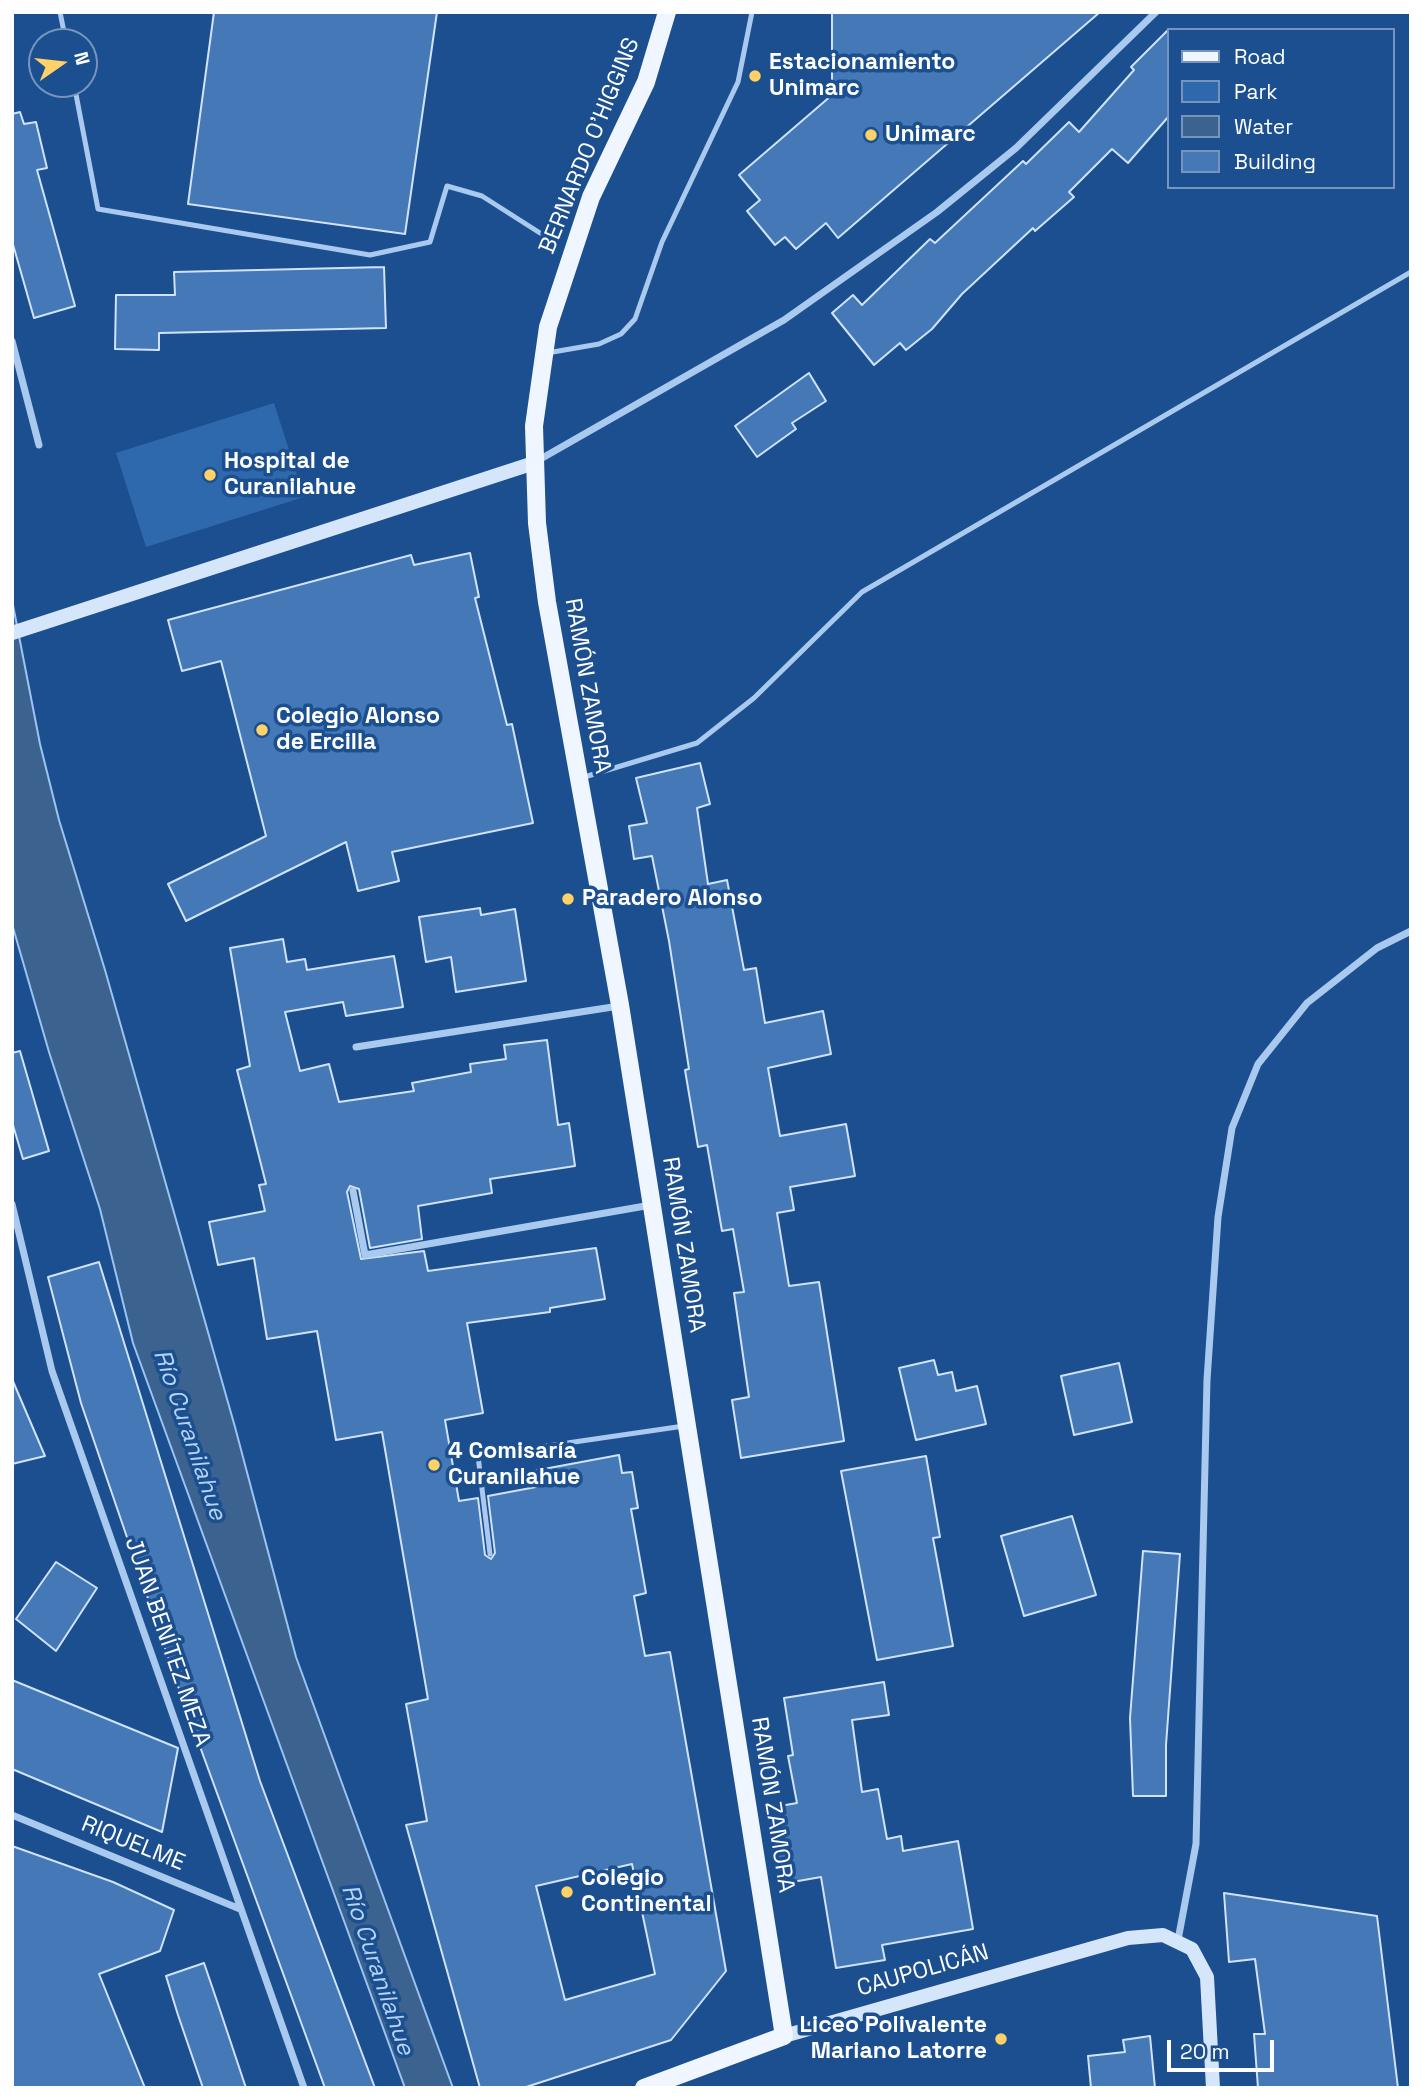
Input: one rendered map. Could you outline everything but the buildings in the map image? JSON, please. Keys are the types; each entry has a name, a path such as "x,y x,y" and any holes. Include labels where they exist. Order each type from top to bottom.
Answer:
{"main road":[{"name":"BERNARDO O'HIGGINS","path":"534,463 534,426 542,354 582,223 646,82 667,12"},
{"name":"RAMÓN ZAMORA","path":"534,463 537,523 547,602 620,1006 784,2036"},
{"name":"CAUPOLICÁN","path":"644,2088 784,2036"}],"street":[{"path":"12,633 534,463 784,320 937,212 1016,148 1156,12"},
{"path":"12,341 39,445"},
{"path":"1213,2088 1207,1977 1197,1956 1178,1940 1196,1844 1207,1380 1218,1217 1232,1128 1258,1064 1307,1003 1377,948 1411,931"},
{"path":"356,1047 620,1006"},
{"path":"353,1191 365,1255 652,1205"},
{"name":"JUAN BENÍTEZ MEZA","path":"12,1204 52,1371 304,2088"},
{"name":"RIQUELME","path":"12,1815 240,1909"},
{"name":"CAUPOLICÁN","path":"784,2036 1128,1938 1163,1935 1178,1940"}],"lane":[{"path":"542,354 599,344 621,334 635,319 662,242 738,82 751,12"},
{"path":"77,98 98,209 370,255 430,242 447,187 482,196 540,233"},
{"path":"579,778 697,743 754,698 862,592 1411,272"},
{"path":"490,1554 478,1456 687,1426"}],"green space":[{"name":"Hospital de Curanilahue","path":"274,403 304,497 146,547 116,453"}],"water":[{"name":"Río Curanilahue","path":"12,600 40,744 59,820 105,970 235,1427 296,1657 453,2088 405,2088 133,1343 100,1209 49,1052 12,924"}],"place":[{"name":"Estacionamiento Unimarc","path":"755,76"},
{"name":"Unimarc","path":"871,135"},
{"name":"Hospital de Curanilahue","path":"210,475"},
{"name":"Colegio Alonso de Ercilla","path":"262,730"},
{"name":"Paradero Alonso","path":"568,899"},
{"name":"4 Comisaría Curanilahue","path":"434,1465"},
{"name":"Colegio Continental","path":"567,1892"},
{"name":"Liceo Polivalente Mariano Latorre","path":"1001,2039"}]}
